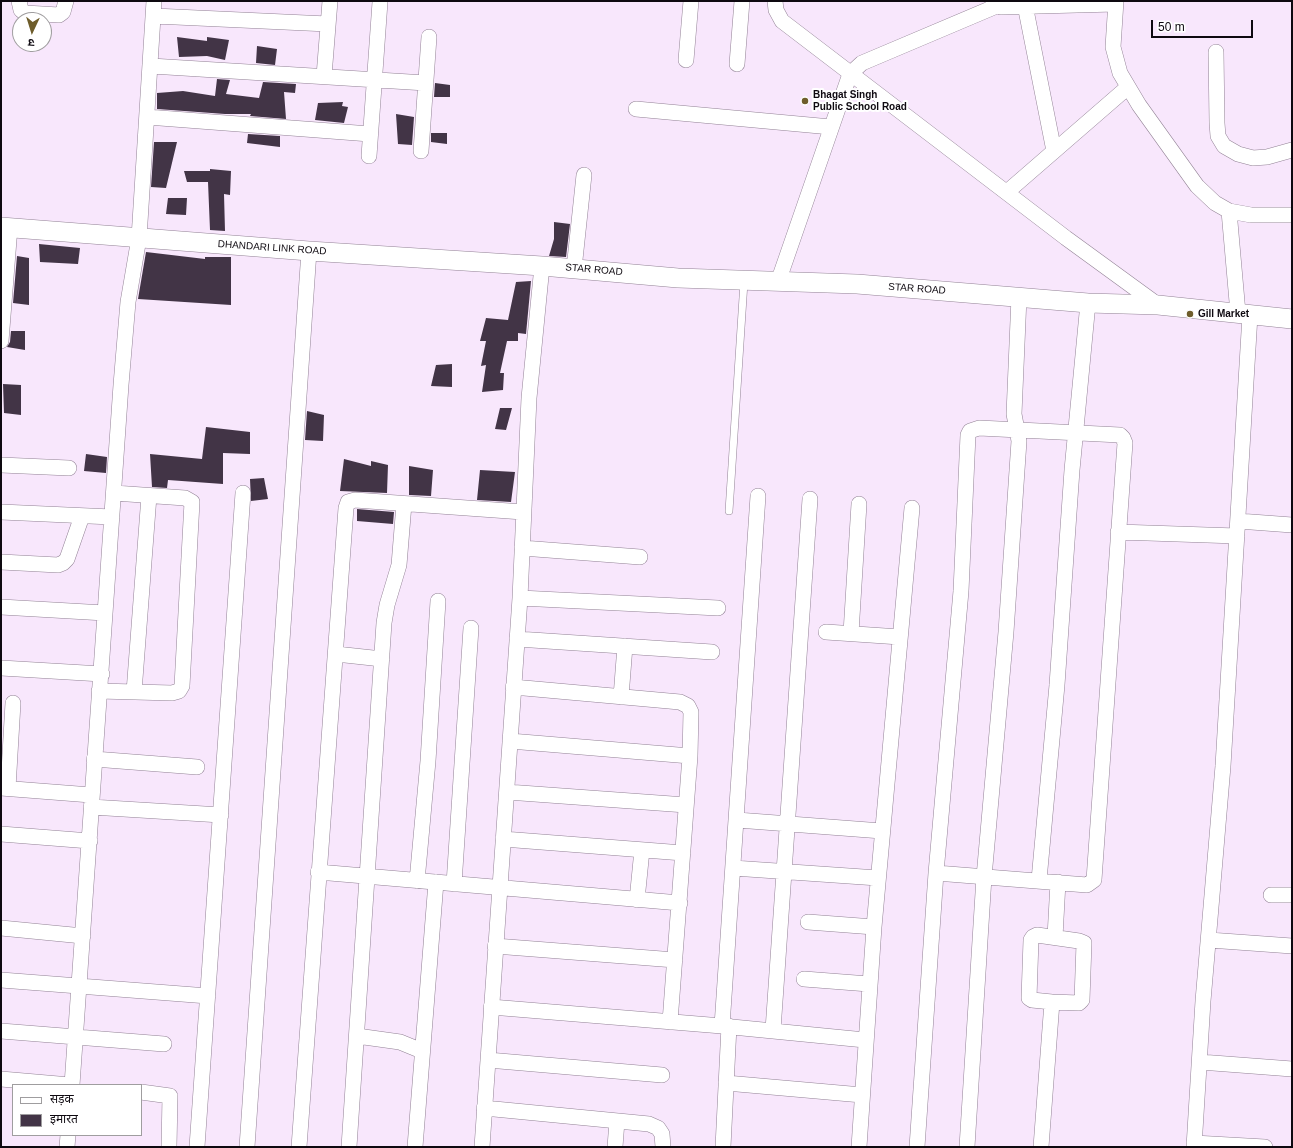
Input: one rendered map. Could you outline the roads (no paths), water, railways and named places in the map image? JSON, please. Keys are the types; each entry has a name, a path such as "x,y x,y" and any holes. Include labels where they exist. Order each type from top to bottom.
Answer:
{"street":[{"path":"19,1 21,10 24,13 59,15 63,12 66,1"},
{"path":"71,1084 90,841 91,801 99,691 102,674 105,613 128,302 139,238 154,1"},
{"path":"324,76 330,1"},
{"path":"686,60 691,1"},
{"path":"737,64 742,1"},
{"path":"775,1 776,10 782,21 1066,238 1158,305"},
{"path":"369,156 380,2"},
{"path":"778,282 850,74 862,63 996,3 1025,5 1115,2 1113,47 1120,73 1139,105 1197,186 1215,203 1229,211 1251,215 1292,215"},
{"path":"1025,5 1054,151"},
{"path":"154,16 328,24"},
{"path":"421,151 429,37"},
{"path":"1216,52 1218,136 1224,146 1238,154 1253,158 1267,157 1292,150"},
{"path":"151,66 426,83"},
{"path":"1007,192 1128,87"},
{"path":"636,109 831,127"},
{"path":"147,117 370,134"},
{"path":"574,269 584,175"},
{"path":"1229,211 1244,314 1238,520 1223,766 1194,1145 1265,1147"},
{"path":"1,341 5,227"},
{"name":"DHANDARI LINK ROAD","path":"5,227 309,251 542,266"},
{"path":"247,1147 309,251"},
{"path":"482,1147 520,598 529,398 542,266"},
{"name":"STAR ROAD","path":"542,266 744,282 857,284 1088,302 1158,305 1292,319"},
{"path":"967,1147 984,877 1006,632 1019,441 1014,414 1019,297"},
{"path":"1039,880 1057,685 1071,477 1088,302"},
{"path":"917,1147 936,873 961,591 968,435 970,431 974,429 1016,429 1114,434 1123,438 1124,442 1094,880 1087,885 936,873"},
{"path":"1,465 68,468"},
{"path":"99,691 176,693 182,686 193,506 190,499 185,498 114,493"},
{"path":"197,1147 243,493"},
{"path":"134,692 149,496"},
{"path":"723,1147 726,1083 725,1026 733,868 758,496"},
{"path":"773,1030 810,499"},
{"path":"299,1147 318,872 336,654 346,508 348,502 355,500 523,512"},
{"path":"349,1147 366,876 382,659 387,605 399,565 404,504"},
{"path":"851,633 859,504"},
{"path":"859,1147 869,984 912,508"},
{"path":"1,512 112,517"},
{"path":"1,562 58,565 64,563 67,559 82,516"},
{"path":"1238,520 1292,524"},
{"path":"1118,532 1237,536"},
{"path":"522,548 640,557"},
{"path":"520,598 718,608"},
{"path":"417,881 428,761 438,601"},
{"path":"1,607 105,613"},
{"path":"454,884 471,628"},
{"path":"826,632 900,637"},
{"path":"517,639 712,652"},
{"path":"621,697 625,646"},
{"path":"336,654 382,659"},
{"path":"1,668 102,674"},
{"path":"514,688 680,702 688,706 691,712 690,756 670,1022"},
{"path":"13,703 5,788 91,801 220,815"},
{"path":"510,741 690,756"},
{"path":"94,760 197,767"},
{"path":"507,792 686,805"},
{"path":"737,820 882,831"},
{"path":"1,834 90,841"},
{"path":"503,839 683,853"},
{"path":"637,900 642,850"},
{"path":"733,868 878,878"},
{"path":"318,872 680,903"},
{"path":"415,1147 436,882"},
{"path":"1055,937 1058,882"},
{"path":"1271,895 1292,895"},
{"path":"808,922 874,927"},
{"path":"1,928 83,936"},
{"path":"1033,936 1055,937 1084,943 1084,970 1081,1002 1077,1004 1052,1002 1032,1000 1028,994 1031,940 1033,936"},
{"path":"1209,940 1292,946"},
{"path":"495,946 675,960"},
{"path":"804,979 869,984"},
{"path":"1,980 208,996"},
{"path":"1041,1147 1052,1002"},
{"path":"491,1007 773,1030 865,1040"},
{"path":"1,1030 164,1044"},
{"path":"357,1036 400,1042 422,1051"},
{"path":"488,1060 662,1075"},
{"path":"1200,1062 1292,1069"},
{"path":"1,1079 59,1084"},
{"path":"726,1083 862,1095"},
{"path":"142,1092 170,1096 168,1147"},
{"path":"484,1108 649,1124 658,1128 662,1134 663,1147"},
{"path":"615,1147 617,1121"},
{"path":"67,1147 68,1136"}],"lane":[{"path":"729,511 744,282"}],"place":[{"name":"Bhagat Singh Public School Road","path":"805,101"},
{"name":"Gill Market","path":"1190,314"}]}
